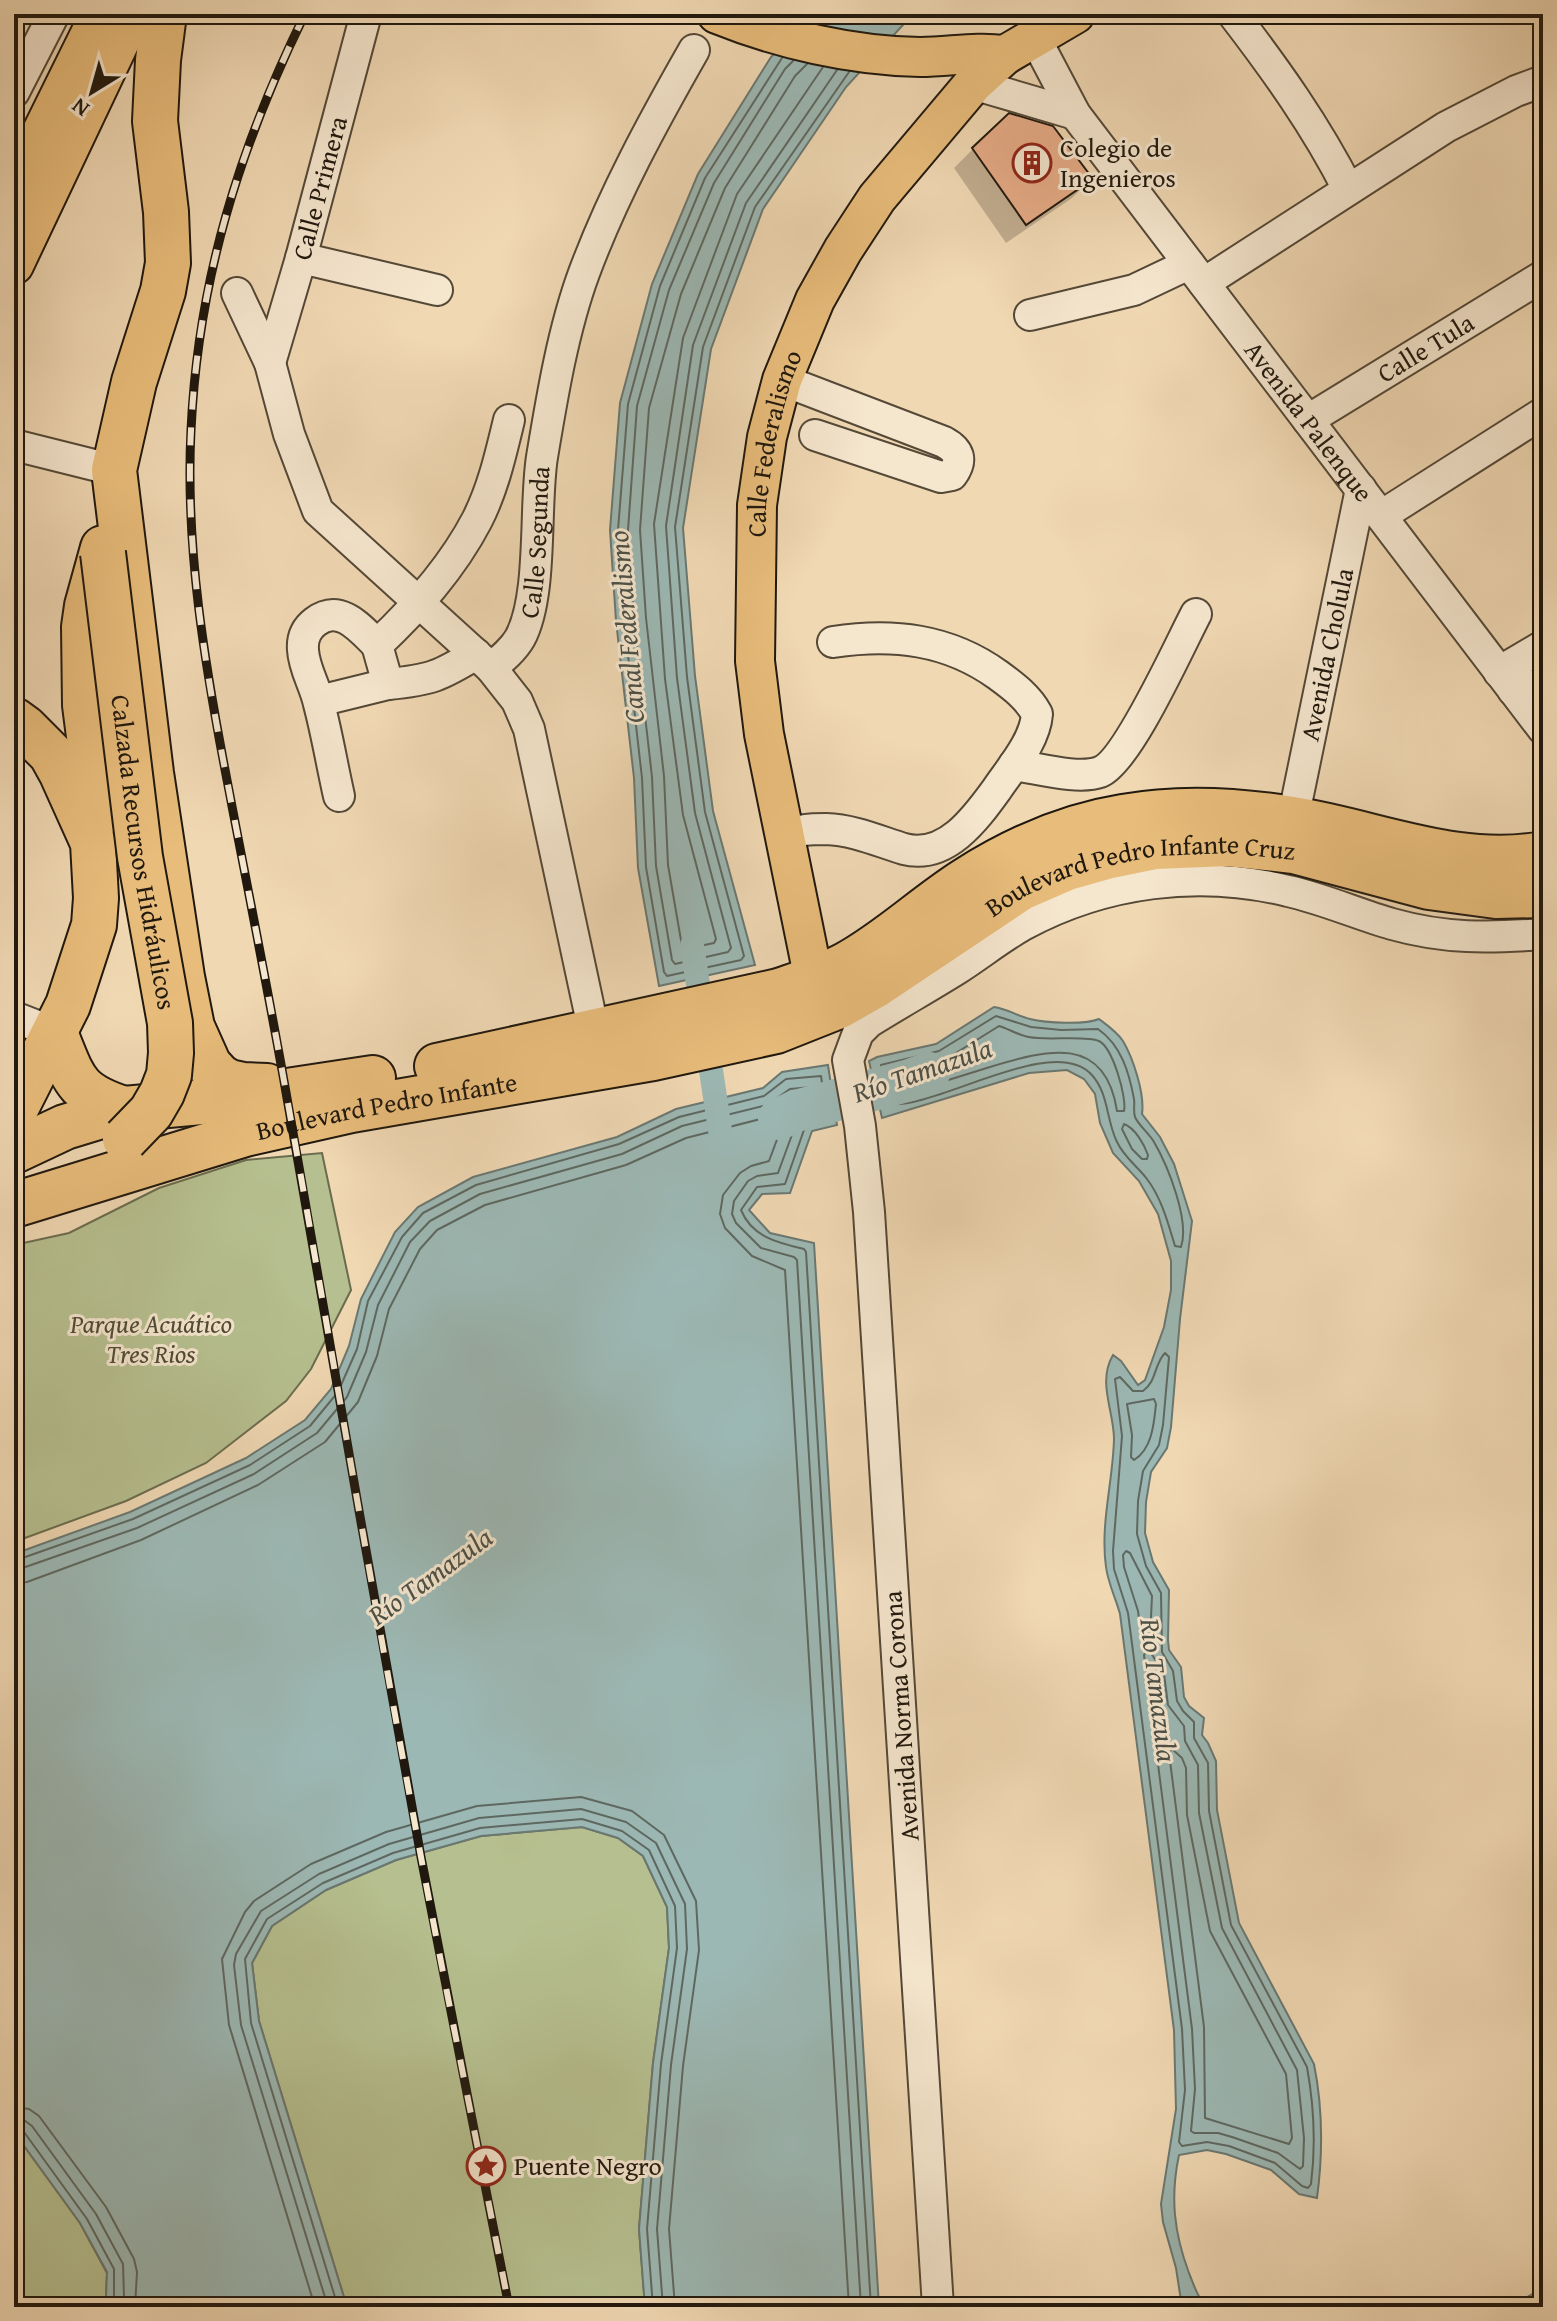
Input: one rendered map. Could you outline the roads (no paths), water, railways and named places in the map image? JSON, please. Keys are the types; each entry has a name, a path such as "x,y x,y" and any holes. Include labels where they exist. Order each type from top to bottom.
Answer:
{"highway":[{"name":"Calzada Recursos Hidráulicos","path":"124,1141 151,1112 162,1093 169,1075 171,1053 170,1023 140,857 103,542 114,470 134,382 163,291 168,263 166,212 155,121 164,14"},
{"name":"Calzada Recursos Hidráulicos","path":"114,470 151,773 182,977 192,1027 209,1065 229,1082 243,1085 292,1085 397,1074"},
{"path":"14,1112 55,1033 94,925 91,752 85,705 87,606 103,542"},
{"path":"20,724 45,729 63,725 85,705"},
{"path":"20,724 51,754 93,843"},
{"name":"Boulevard Pedro Infante Cruz","path":"1543,854 1482,858 1432,851 1293,819 1235,812 1178,811 1122,817 1072,829 1024,847 966,880 848,964 814,980 779,991 766,1013 813,1017 876,985 1021,888 1067,868 1155,847 1228,844 1283,850 1429,887 1496,896 1543,895"},
{"name":"Boulevard Pedro Infante","path":"14,1151 65,1127 124,1141 245,1134 766,1013"},
{"name":"Boulevard Pedro Infante","path":"14,1205 124,1141 234,1099 397,1074 594,1032 648,1039"},
{"path":"55,1033 76,1082 99,1101 124,1141"},
{"path":"14,1183 82,1162 124,1141"},
{"path":"14,1232 124,1141"}],"main road":[{"path":"14,148 78,14"},
{"path":"14,188 100,14"},
{"path":"14,265 133,14"},
{"name":"Calle Federalismo","path":"814,980 764,734 755,648 757,505 767,437 782,380 815,300 877,198 997,57 1075,14"},
{"path":"723,16 780,36 857,51 921,57 997,57"}],"street":[{"path":"14,92 54,14"},
{"name":"Calle Primera","path":"270,363 366,14"},
{"path":"1233,14 1293,93 1327,146 1348,189"},
{"name":"Calle Segunda","path":"388,684 426,681 484,661 511,651 520,637 531,609 542,461 558,372 583,275 636,151 694,50"},
{"path":"997,57 1075,114"},
{"name":"Avenida Palenque","path":"997,57 1075,114 1543,729"},
{"path":"1030,315 1196,274 1348,189 1446,127 1516,91 1543,81"},
{"path":"301,258 437,290"},
{"name":"Calle Tula","path":"1308,420 1543,276"},
{"path":"237,293 270,363 289,434 318,511 484,661 517,701 529,729 594,1032"},
{"path":"782,380 944,442 954,448 959,466 952,475 941,477 815,435"},
{"path":"1381,516 1543,413"},
{"path":"377,645 442,576 478,518 509,420"},
{"path":"14,445 114,470"},
{"name":"Avenida Cholula","path":"1293,819 1361,489"},
{"path":"319,701 388,684 377,645 354,623 334,614 326,615 309,628 303,650 319,701 339,796"},
{"path":"1014,765 1088,775 1109,767 1119,757 1135,729 1196,614"},
{"path":"785,837 795,831 836,830 908,850 922,851 938,846 968,826 1014,765 1036,724 1037,714 1021,694 993,671 962,654 930,642 884,636 833,642"},
{"path":"1506,681 1543,646"},
{"path":"1506,681 1543,683"},
{"name":"Avenida Norma Corona","path":"938,2307 869,1212 860,1126 848,1060 858,1033 869,1022 1023,926 1063,907 1143,883 1190,879 1247,883 1287,891 1394,924 1440,934 1481,938 1543,934"},
{"path":"14,1017 55,1033"}],"water":[{"path":"813,14 913,14 846,87 763,209 711,349 683,528 695,676 713,811 755,965 659,986 638,868 634,778 616,621 610,530 620,403 652,284 698,174 771,57"},
{"path":"994,1007 1046,1022 1075,1023 1099,1019 1118,1035 1127,1048 1137,1076 1142,1114 1160,1137 1174,1164 1192,1221 1171,1427 1167,1448 1151,1472 1145,1533 1153,1562 1169,1590 1169,1650 1181,1667 1184,1697 1189,1706 1204,1718 1202,1735 1216,1761 1217,1810 1239,1923 1314,2064 1321,2131 1317,2198 1299,2194 1271,2170 1226,2154 1207,2150 1179,2155 1174,2200 1177,2229 1189,2273 1206,2307 1182,2307 1176,2268 1163,2222 1161,2204 1176,2109 1174,2030 1120,1614 1108,1579 1105,1551 1114,1439 1106,1386 1108,1365 1113,1355 1138,1385 1145,1380 1164,1327 1171,1290 1171,1261 1158,1214 1139,1181 1113,1153 1100,1123 1095,1094 1084,1079 1067,1070 1029,1073 882,1118 869,1061 936,1044"},
{"path":"828,1065 837,1125 812,1131 790,1193 762,1194 749,1210 770,1233 814,1243 879,2307 645,2307 639,2229 653,2063 669,1948 667,1907 643,1856 618,1838 582,1827 481,1836 396,1860 326,1890 272,1926 252,1963 259,2021 347,2307 98,2307 106,2297 107,2272 80,2223 14,2132 14,1554 130,1512 246,1458 305,1420 331,1389 349,1346 361,1299 395,1232 418,1207 473,1177 617,1137 676,1109 763,1088 782,1072"},
{"path":"1543,2288 1543,2307 1516,2307 1522,2300"}],"waterway":[{"name":"Canal Federalismo","path":"692,945 720,1130"},
{"name":"Río Tamazula","path":"779,1119 796,1111 929,1073"}],"railway":[{"path":"305,14 260,114 242,165 226,216 202,321 191,430 194,562 211,694 284,1081 403,1760 509,2307"}],"place":[{"name":"Colegio de Ingenieros","path":"1032,163"},
{"name":"Puente Negro","path":"486,2166"}],"park label":[{"name":"Parque Acuático Tres Rios","path":"151,1339"}]}
